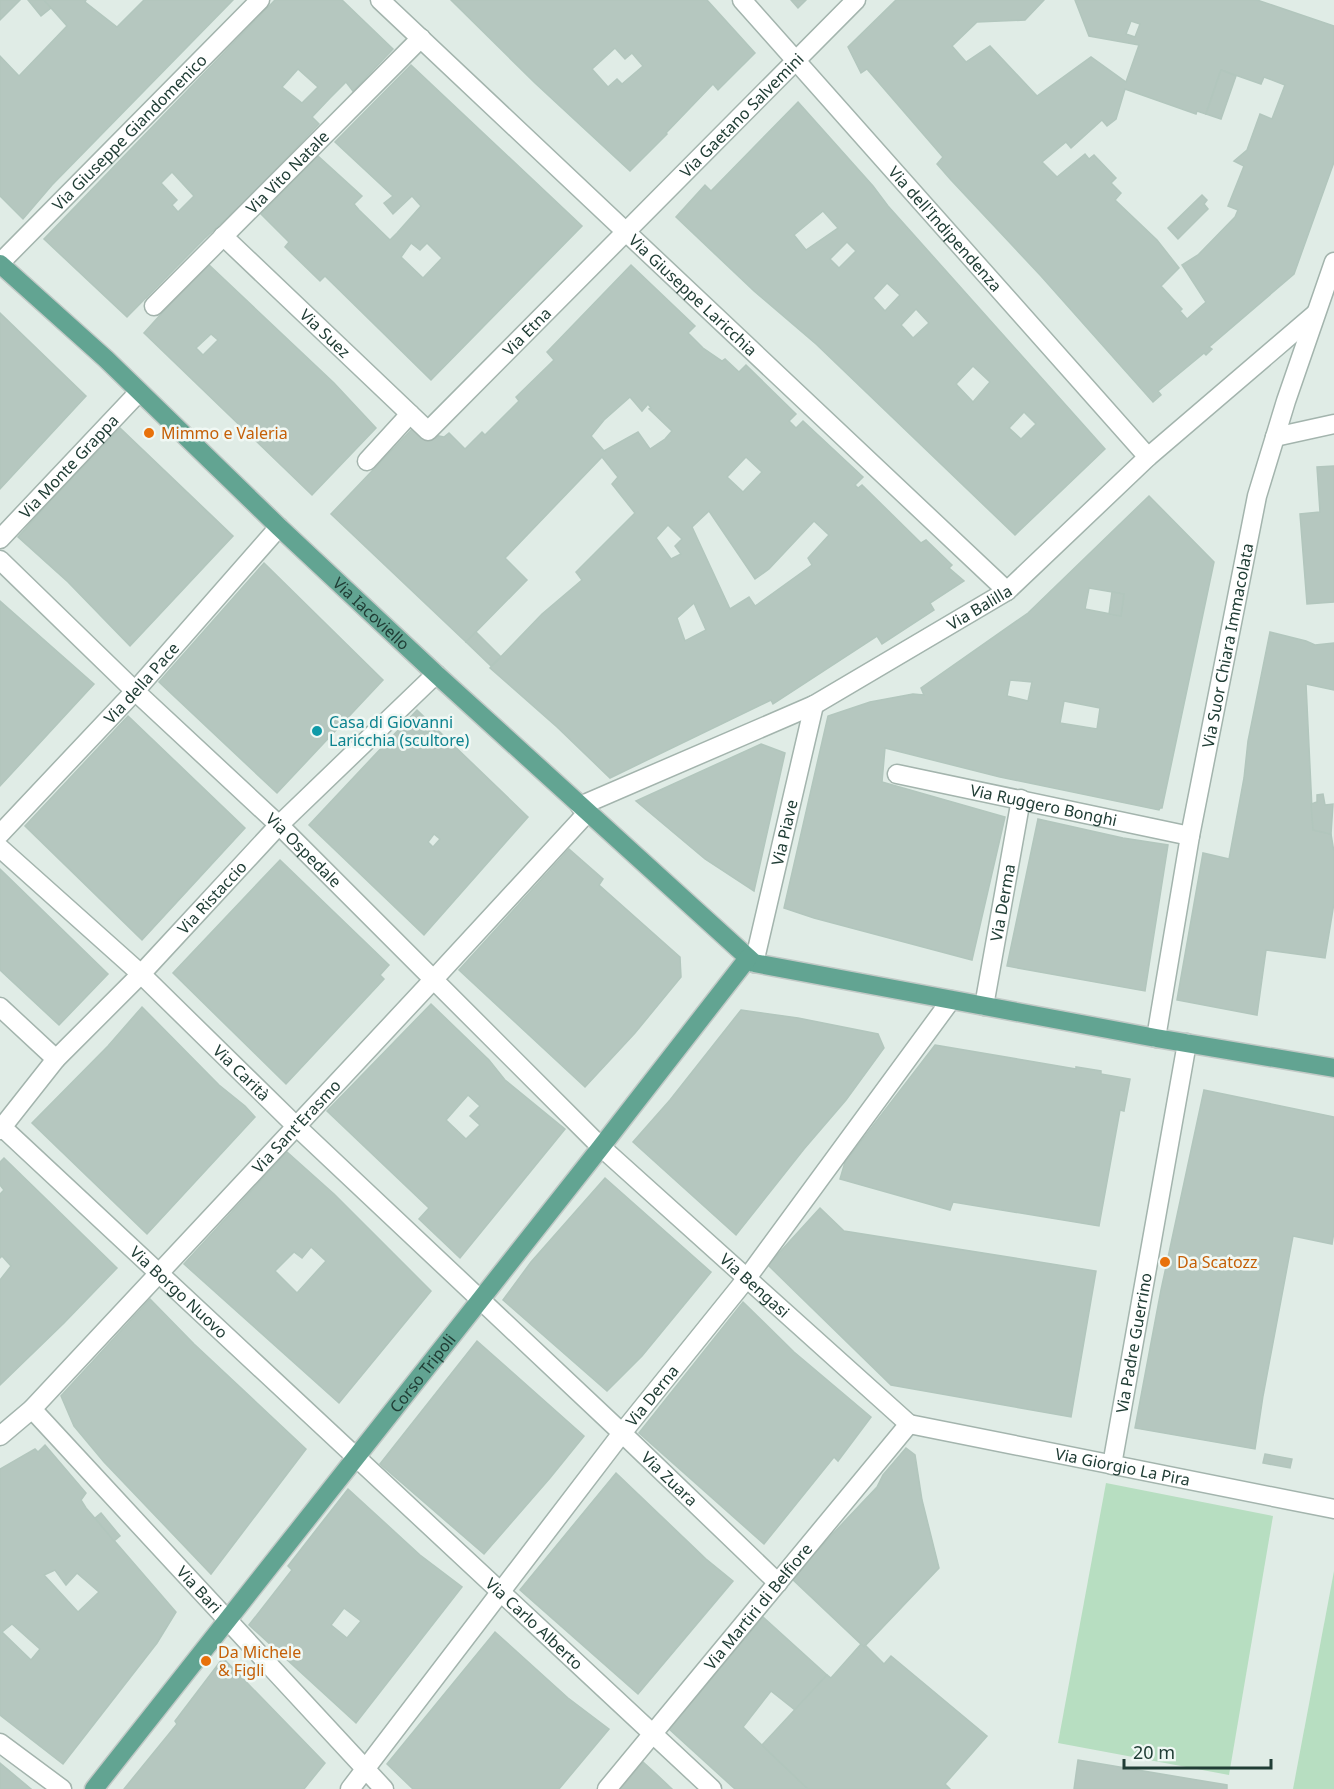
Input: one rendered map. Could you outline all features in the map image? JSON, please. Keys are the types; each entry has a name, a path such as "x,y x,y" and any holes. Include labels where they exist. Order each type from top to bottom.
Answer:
{"main road":[{"name":"Via Iacoviello","path":"0,263 106,358 279,527 436,674 751,960"},
{"path":"751,960 1156,1038 1334,1068"},
{"name":"Corso Tripoli","path":"94,1789 751,960"}],"street":[{"name":"Via Giuseppe Giandomenico","path":"0,263 260,0"},
{"name":"Via Giuseppe Laricchia","path":"380,0 1007,591"},
{"name":"Via dell'Indipendenza","path":"742,0 1148,457"},
{"name":"Via Gaetano Salvemini","path":"626,231 855,0"},
{"name":"Via Vito Natale","path":"154,306 421,38"},
{"name":"Via Etna","path":"428,431 626,231"},
{"name":"Via Suez","path":"223,236 428,431"},
{"name":"Via Suor Chiara Immacolata","path":"1156,1038 1190,836 1257,496 1334,262"},
{"name":"Via Balilla","path":"584,809 814,705 1007,591 1148,457 1315,314"},
{"name":"Via Monte Grappa","path":"0,539 139,392"},
{"path":"367,462 410,414"},
{"path":"1275,437 1334,424"},
{"name":"Via della Pace","path":"0,834 135,691 279,527"},
{"name":"Via Ospedale","path":"0,560 135,691 279,825 601,1148"},
{"name":"Via Ristaccio","path":"1,1129 56,1059 141,974 279,825 436,674"},
{"name":"Via Piave","path":"751,960 814,705"},
{"name":"Via Ruggero Bonghi","path":"897,774 1190,836"},
{"name":"Via Derma","path":"984,1006 1020,799"},
{"name":"Via Sant'Erasmo","path":"0,1436 32,1409 433,980 584,809"},
{"name":"Via Carità","path":"0,848 141,974 296,1126 480,1300"},
{"name":"Via Derna","path":"350,1789 622,1433 747,1278 951,1000"},
{"path":"4,1015 56,1059"},
{"name":"Via Padre Guerrino","path":"1112,1465 1187,1043"},
{"name":"Via Borgo Nuovo","path":"1,1129 356,1457"},
{"name":"Via Bengasi","path":"601,1148 909,1424"},
{"name":"Via Zuara","path":"480,1300 778,1583"},
{"name":"Via Bari","path":"32,1409 384,1789"},
{"name":"Via Giorgio La Pira","path":"909,1424 1334,1509"},
{"name":"Via Martiri di Belfiore","path":"607,1789 909,1424"},
{"name":"Via Carlo Alberto","path":"356,1457 712,1789"},
{"path":"0,1743 62,1789"}],"green space":[{"path":"1106,1483 1273,1516 1229,1775 1058,1743"},
{"path":"1334,1571 1334,1789 1293,1789"}],"building":[{"path":"0,0 20,0 0,20"},
{"path":"28,0 44,0 51,8 41,16"},
{"path":"44,0 86,0 85,2 117,27 144,0 233,0 52,185 23,219 0,196 0,56 19,76 67,26"},
{"path":"275,0 342,0 393,49 353,91 346,82 330,98 312,117 319,124 240,206 127,317 44,239","holes":["298,69 318,87 302,103 282,87","172,172 194,196 178,212 172,205 177,200 161,183"]},
{"path":"451,0 707,0 755,53 718,90 713,84 630,171 535,83","holes":["615,48 625,59 632,53 643,66 622,84 617,79 608,87 592,69"]},
{"path":"791,0 806,0 798,8"},
{"path":"896,0 1044,0 1025,20 977,22 952,46 966,62 990,46 1037,96 1091,57 1126,82 1139,45 1089,36 1075,0 1257,0 1334,26 1334,162 1294,274 1209,347 1212,349 1206,355 1204,353 1158,391 1161,395 1153,402 937,164 943,157 867,69 861,73 848,47","holes":["1131,21 1140,24 1135,37 1126,34","1221,70 1261,84 1264,77 1285,85 1272,119 1260,114 1247,150 1234,161 1244,166 1228,206 1238,210 1235,217 1198,255 1182,265 1206,302 1187,319 1180,311 1182,309 1161,286 1179,268 1157,240 1115,200 1121,193 1111,183 1116,178 1094,155 1089,159 1085,154 1057,177 1042,162 1066,142 1071,148 1102,120 1107,126 1116,119 1125,89 1196,114 1197,111 1206,114"]},
{"path":"411,65 582,226 431,380 325,276 320,281 285,247 289,242 261,214 318,156 362,196 354,204 390,240 421,206 412,196 393,214 384,203 393,196 335,142","holes":["411,243 420,250 427,243 442,258 423,278 401,257"]},
{"path":"1221,70 1236,76 1221,119 1206,114"},
{"path":"798,102 1105,449 1015,535 816,344 754,291 676,217 705,185 711,191","holes":["823,211 838,228 806,250 794,235","847,242 856,251 839,268 830,259","887,283 900,295 885,311 873,298","916,309 929,323 913,338 901,325","973,366 990,382 973,402 956,384","1024,412 1036,424 1021,439 1009,428"]},
{"path":"1202,195 1207,200 1204,204 1208,209 1178,239 1168,228"},
{"path":"207,263 334,383 376,428 312,495 144,333","holes":["211,334 218,340 203,355 196,348"]},
{"path":"631,265 695,326 688,333 703,348 722,361 725,359 739,372 746,365 796,414 789,421 796,428 803,421 863,477 855,485 858,488 862,485 921,543 926,540 952,565 949,568 964,581 930,603 934,610 882,644 877,636 773,704 771,700 610,778 490,668 542,614 582,580 576,572 635,513 612,484 618,477 602,457 505,558 527,580 466,642 331,514 412,429 444,437 449,433 465,449 482,432 485,435 519,401 516,397 554,360 547,352","holes":["630,397 642,411 648,404 651,408 649,409 672,431 650,449 638,432 604,451 591,436 604,420","746,457 762,472 743,492 727,477","709,511 755,579 769,569 814,521 829,535 808,558 812,565 755,606 749,597 730,609 692,527","668,525 682,539 675,546 681,554 671,559 656,538","694,603 706,630 685,641 677,618"]},
{"path":"0,313 86,396 0,489"},
{"path":"120,428 233,536 130,646 68,582 18,537"},
{"path":"1334,466 1334,602 1307,604 1300,514 1320,512 1317,467"},
{"path":"1149,496 1214,562 1162,808 1159,810 1000,777 885,748 882,782 1005,817 972,960 784,908 828,716 870,702 913,694 924,695 921,688 1028,613","holes":["1089,588 1124,594 1121,616 1085,609","1010,680 1032,682 1028,701 1007,696","1064,701 1100,708 1097,729 1060,723"]},
{"path":"264,563 383,680 277,793 159,682"},
{"path":"1112,592 1124,594 1121,616 1109,614"},
{"path":"0,601 94,684 0,786"},
{"path":"476,632 501,657 491,666 466,642"},
{"path":"1270,632 1315,645 1334,643 1334,690 1306,684 1313,830 1331,834 1334,852 1334,903 1325,958 1266,950 1257,1015 1177,1000 1203,853 1229,859 1244,778 1248,741"},
{"path":"417,710 528,817 424,935 309,825","holes":["434,834 440,839 433,847 428,842"]},
{"path":"128,716 245,828 142,940 25,826"},
{"path":"761,744 785,753 754,891 705,859 636,801"},
{"path":"1323,794 1325,805 1333,804 1331,834 1313,830 1311,804 1317,802 1317,795"},
{"path":"1038,819 1123,838 1168,845 1145,991 1007,966"},
{"path":"569,849 603,879 599,885 680,957 681,977 635,1033 585,1087 459,970"},
{"path":"280,860 389,965 380,975 384,979 286,1084 173,973"},
{"path":"0,869 108,974 59,1025 0,970"},
{"path":"431,1004 489,1060 505,1080 565,1129 460,1258 419,1219 429,1208 327,1111","holes":["468,1095 480,1106 470,1116 480,1125 466,1139 446,1120"]},
{"path":"142,1007 219,1085 255,1117 147,1234 32,1123 108,1046"},
{"path":"741,1010 798,1018 878,1034 884,1048 846,1100 736,1235 633,1142 670,1100"},
{"path":"935,1045 1076,1069 1076,1067 1101,1071 1101,1074 1130,1079 1124,1111 1120,1110 1099,1226 953,1202 950,1210 840,1179 845,1162"},
{"path":"1204,1090 1334,1117 1334,1232 1332,1244 1293,1236 1255,1449 1135,1428 1161,1290"},
{"path":"287,1152 334,1194 431,1291 339,1403 184,1264","holes":["311,1247 326,1261 297,1293 275,1271 294,1252 302,1258"]},
{"path":"4,1158 117,1268 0,1385 0,1280 11,1266 2,1256 0,1258 0,1194 4,1190 0,1185 0,1162"},
{"path":"605,1178 711,1272 642,1356 607,1391 503,1300 531,1262"},
{"path":"820,1208 844,1231 1096,1271 1071,1417 891,1385 768,1265"},
{"path":"150,1299 194,1344 306,1449 211,1574 104,1462 74,1426 61,1396"},
{"path":"743,1302 794,1352 871,1417 838,1461 834,1457 764,1544 639,1433"},
{"path":"477,1341 584,1436 484,1554 380,1464"},
{"path":"45,1445 86,1493 81,1500 86,1508 176,1612 157,1643 63,1764 0,1715 0,1469 35,1449 38,1452","holes":["55,1570 66,1585 77,1573 99,1592 78,1612 44,1575","12,1624 40,1649 31,1660 2,1632"]},
{"path":"906,1448 915,1455 922,1500 939,1568 864,1647 791,1578 877,1487 883,1475"},
{"path":"1265,1454 1292,1459 1290,1468 1263,1463"},
{"path":"616,1473 706,1559 733,1581 638,1694 520,1590"},
{"path":"348,1489 420,1555 462,1587 356,1723 249,1625 292,1570 288,1566","holes":["344,1608 361,1621 347,1638 331,1625"]},
{"path":"101,1513 120,1536 114,1541 95,1518"},
{"path":"763,1617 827,1675 795,1710 771,1691 743,1727 808,1789 735,1789 669,1729"},
{"path":"495,1632 568,1698 609,1729 559,1789 413,1789 387,1764"},
{"path":"861,1644 864,1647 865,1645 884,1664 891,1656 987,1736 945,1784 950,1789 808,1789 762,1745 827,1675 831,1678"},
{"path":"223,1658 325,1763 304,1789 124,1789 177,1724 175,1721"},
{"path":"1078,1760 1227,1785 1227,1789 1074,1789"},
{"path":"643,1762 654,1772 672,1789 620,1789"},
{"path":"0,1763 31,1789 0,1789"}],"place":[{"name":"Mimmo e Valeria","path":"149,433"},
{"name":"Casa di Giovanni Laricchia (scultore)","path":"317,731"},
{"name":"Da Scatozz","path":"1165,1262"},
{"name":"Da Michele & Figli","path":"206,1661"}]}
